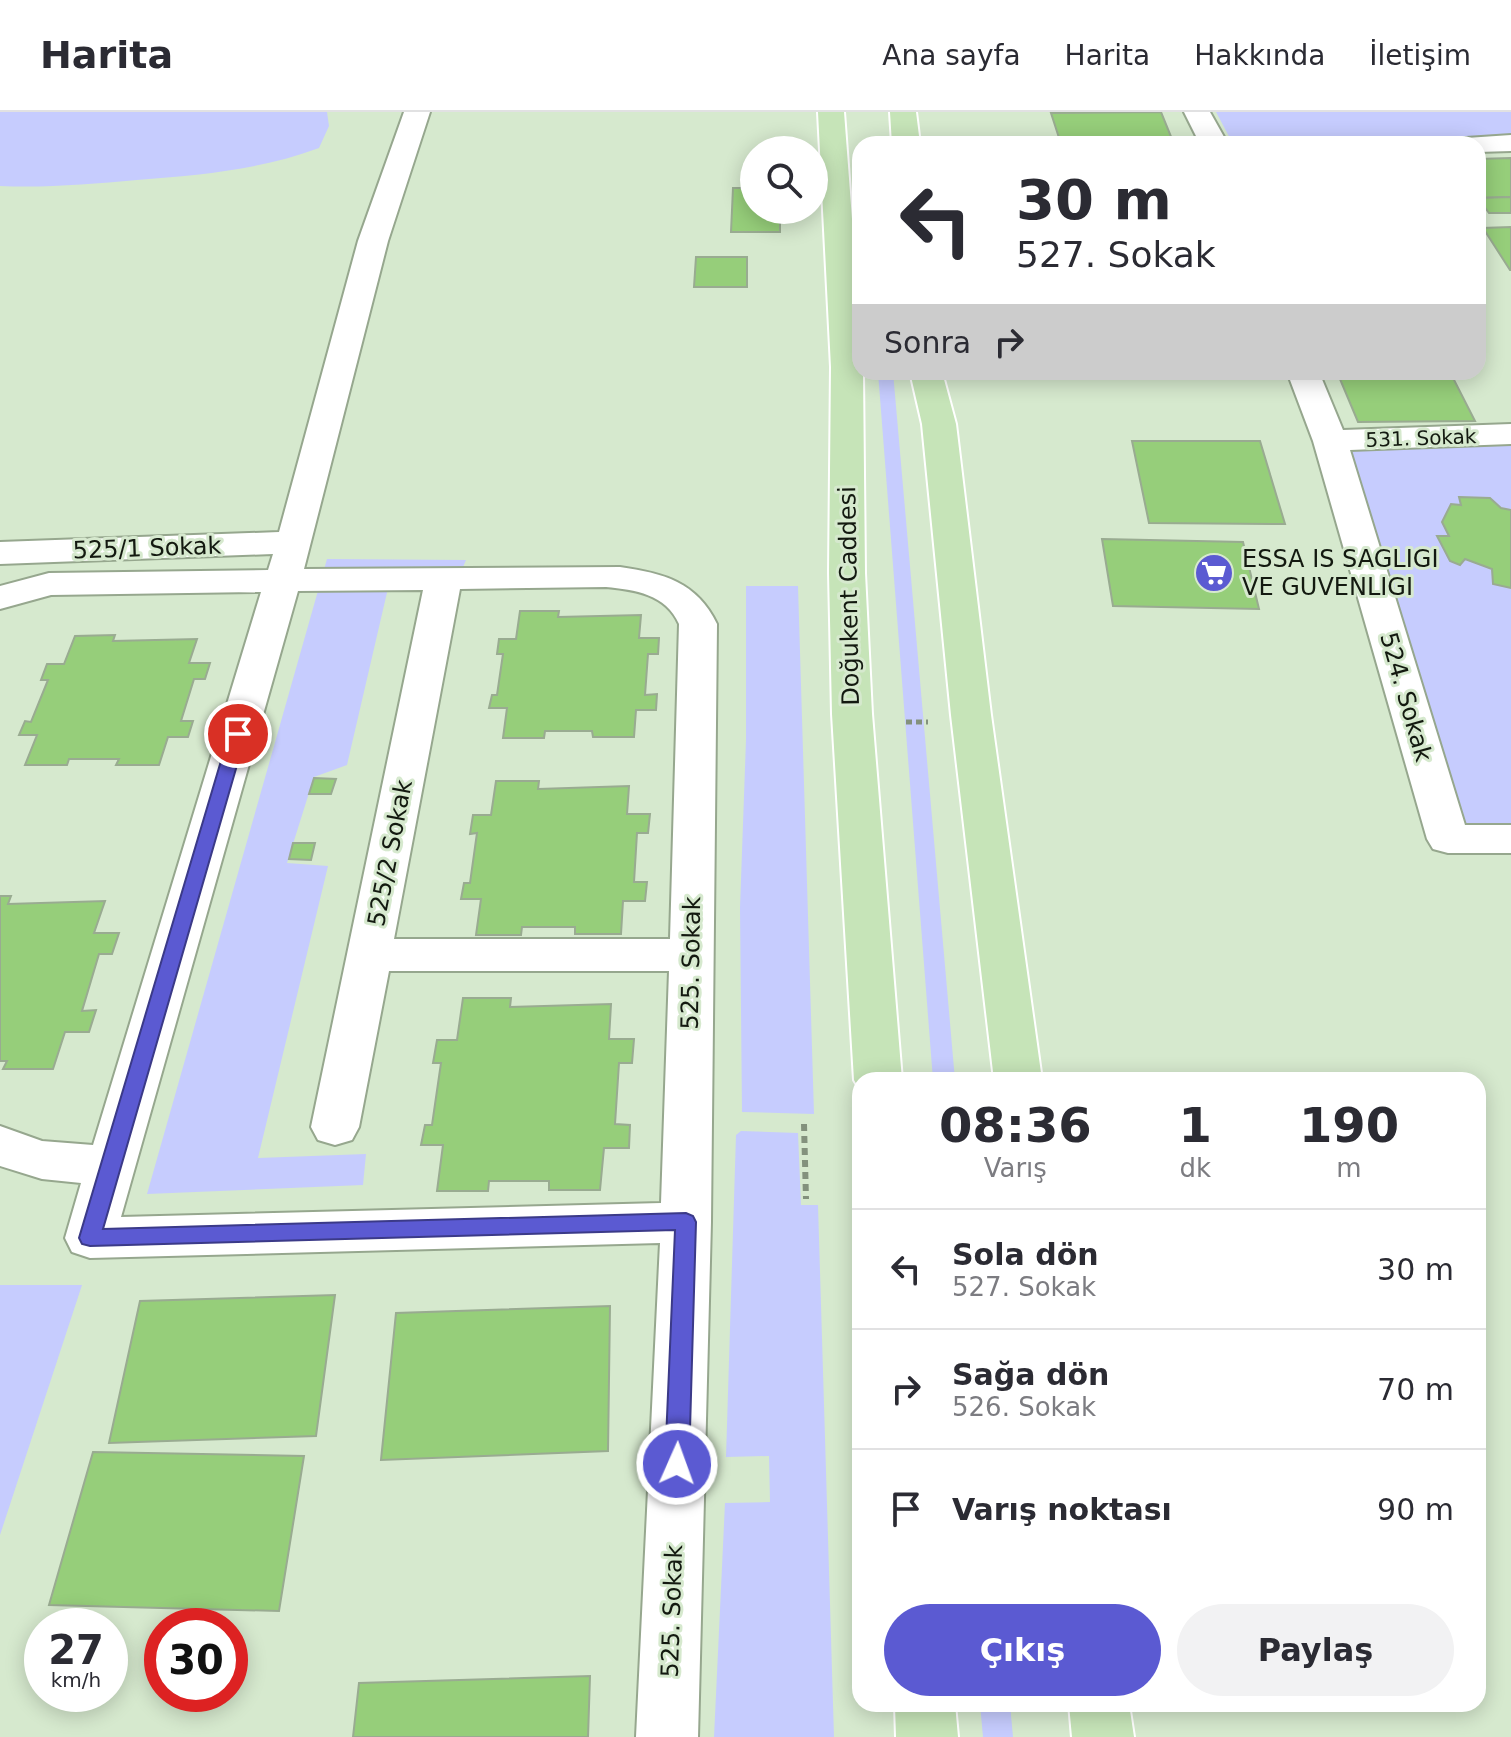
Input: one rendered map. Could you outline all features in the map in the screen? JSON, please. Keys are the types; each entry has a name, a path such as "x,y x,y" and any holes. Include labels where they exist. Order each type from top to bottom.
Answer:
{"main road":[{"name":"Doğukent Caddesi","path":"831,112 847,367 847,573 852,714 877,1072"},
{"path":"903,112 905,136"},
{"path":"928,380 939,424 971,715 1017,1072"},
{"path":"925,1712 927,1737"},
{"path":"1100,1712 1103,1737"}],"street":[{"path":"417,112 373,241 288,561 90,1238 686,1222"},
{"path":"1197,112 1210,136"},
{"path":"1486,144 1511,143"},
{"name":"524. Sokak","path":"1306,380 1330,441 1448,839 1511,839"},
{"name":"531. Sokak","path":"1330,441 1511,434"},
{"name":"525/1 Sokak","path":"0,553 288,561"},
{"path":"0,598 49,584 288,561"},
{"name":"525. Sokak","path":"288,561 444,578 624,578 645,581 676,594 694,612 698,624 686,1222 667,1737"},
{"name":"525/2 Sokak","path":"335,1127 444,578"},
{"path":"370,955 692,955"},
{"path":"0,1145 36,1161 68,1166 112,1163"}],"path":[{"path":"804,1124 806,1199"}],"shaded area":[{"path":"0,112 327,112 329,126 319,148 274,162 206,173 103,183 0,186"},
{"path":"1216,112 1511,112 1511,135 1229,136"},
{"path":"879,380 894,380 954,1072 932,1072"},
{"path":"1511,434 1511,839 1448,839 1330,441"},
{"path":"327,559 466,560 463,567 392,571 347,765 314,777 287,863 328,866 258,1158 366,1154 363,1185 147,1194"},
{"path":"746,586 798,586 814,1114 742,1112 740,908 746,740"},
{"path":"741,1131 798,1133 801,1205 818,1205 834,1737 714,1737 725,1503 770,1502 769,1456 726,1457 736,1135"},
{"path":"0,1285 82,1285 0,1535"},
{"path":"981,1712 1011,1712 1013,1737 983,1737"}],"building":[{"path":"1161,112 1171,136 1058,136 1051,113"},
{"path":"1511,158 1511,197 1486,198 1486,159"},
{"path":"733,188 740,188 740,224 780,224 780,232 731,232"},
{"path":"1511,197 1511,213 1489,213 1486,198"},
{"path":"1511,227 1511,270 1486,233 1486,228"},
{"path":"696,257 747,257 747,287 694,287"},
{"path":"1340,380 1454,380 1475,421 1358,422"},
{"path":"1132,441 1260,441 1285,524 1149,523"},
{"path":"1459,497 1490,498 1501,508 1511,510 1511,588 1493,584 1492,569 1465,559 1460,565 1450,561 1437,536 1449,536 1442,522 1451,504 1461,505"},
{"path":"1102,539 1243,542 1259,609 1113,606"},
{"path":"520,611 559,611 558,617 641,615 639,638 659,638 658,654 648,654 645,695 657,694 656,710 636,710 634,737 593,737 592,731 545,731 544,738 503,738 507,708 489,708 492,695 497,695 503,654 497,654 499,639 516,639"},
{"path":"115,635 113,641 197,639 189,663 210,663 205,679 194,679 181,721 193,721 188,737 168,737 159,765 116,765 119,759 69,759 67,765 25,765 37,735 19,735 25,721 31,722 48,680 41,680 47,664 64,664 75,636"},
{"path":"314,778 336,779 331,794 309,794"},
{"path":"496,781 539,781 538,789 629,786 627,814 650,814 648,833 637,833 634,882 647,882 645,901 623,901 621,934 575,934 575,927 522,927 521,935 476,935 481,899 461,899 464,883 470,883 477,833 470,834 473,815 491,815"},
{"path":"293,843 315,843 311,860 289,859"},
{"path":"0,896 11,896 8,904 105,901 94,933 119,933 112,954 99,954 82,1011 96,1010 89,1032 65,1032 53,1069 3,1069 7,1061 0,1061"},
{"path":"463,998 511,998 510,1007 611,1004 609,1039 634,1039 632,1063 619,1063 615,1124 630,1125 629,1148 604,1148 600,1190 549,1190 549,1181 489,1181 488,1191 437,1191 443,1145 421,1145 425,1125 432,1125 441,1063 433,1063 437,1040 457,1040"},
{"path":"335,1295 316,1436 109,1443 140,1301"},
{"path":"610,1306 608,1451 381,1460 396,1313"},
{"path":"93,1452 304,1456 279,1611 49,1605"},
{"path":"590,1676 588,1737 353,1737 359,1683"}],"place":[{"name":"ESSA IS SAGLIGI VE GUVENLIGI","path":"1214,573"}],"route":[{"path":"238,734 90,1238 686,1222 677,1464"}]}
